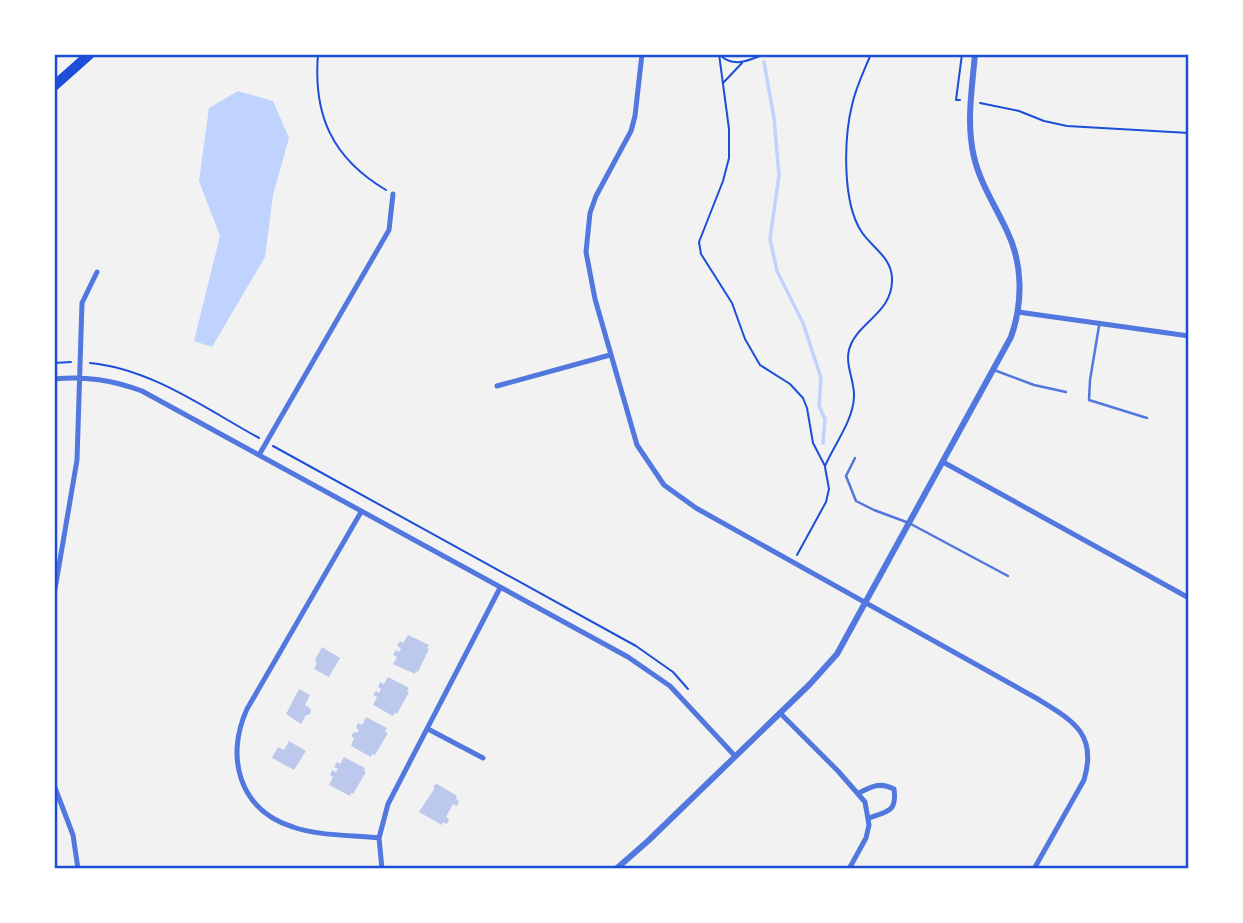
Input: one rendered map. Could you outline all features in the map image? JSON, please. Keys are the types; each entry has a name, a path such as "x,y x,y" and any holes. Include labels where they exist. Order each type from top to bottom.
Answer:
{"highway":[{"path":"54,86 90,54"}],"street":[{"path":"642,54 631,131 596,196 586,238 587,266 637,445 664,485 696,508 1046,704 1067,717 1081,731 1088,753 1084,780 1034,869"},
{"path":"616,869 827,667 1011,337 1018,312 1020,286 1015,253 1009,234 976,166 969,131 975,54"},
{"path":"259,455 389,230 393,194"},
{"path":"54,595 77,460 82,303 97,272"},
{"path":"1018,312 1189,336"},
{"path":"497,387 610,355"},
{"path":"54,379 80,377 122,383 142,391 628,657 670,686 735,756"},
{"path":"943,462 1189,598"},
{"path":"361,512 247,709 237,740 236,760 243,785 252,799 279,822 300,829 379,838"},
{"path":"382,869 379,838 388,804 500,588"},
{"path":"780,713 865,802 869,818 866,838 849,869"},
{"path":"428,729 483,758"},
{"path":"54,785 74,835 78,869"},
{"path":"859,793 875,785 886,785 894,789 896,802 891,810 869,818"}],"lane":[{"path":"1100,323 1089,400 1147,418"},
{"path":"994,370 1034,385 1066,392"},
{"path":"855,458 846,476 856,501 909,523 1008,576"}],"path":[{"path":"318,54 317,97 333,140 366,178 393,194"},
{"path":"743,63 729,62 719,54 729,129 729,158 699,242 701,254 732,303 745,339 760,365 790,384 803,398 813,443 825,466 829,489 826,502 792,563"},
{"path":"723,84 743,63 765,54"},
{"path":"825,466 851,413 854,400 849,349 855,337 885,305 892,289 890,265 859,229 850,198 847,168 849,118 856,90 871,54"},
{"path":"962,54 956,100 1019,111 1067,126 1189,133"},
{"path":"110,365 152,379 636,646 673,673 688,689"}],"water":[{"path":"238,91 273,101 289,138 273,195 265,257 212,347 194,341 220,236 199,181 209,108"}],"building":[{"path":"408,635 429,645 415,674 393,664 397,657 393,655 401,648 397,646 400,641 403,643"},
{"path":"322,647 340,658 329,677 314,669"},
{"path":"388,677 409,688 397,714 393,716 373,705 377,697 373,695 376,691 379,693 380,682 384,684"},
{"path":"299,689 310,695 305,705 311,712 301,724 286,714"},
{"path":"366,717 387,728 385,732 388,733 375,755 372,754 371,757 351,746 354,738 351,736 354,732 357,733 358,723 362,725"},
{"path":"289,741 306,751 294,770 272,758 278,747 284,750"},
{"path":"344,757 365,768 366,772 350,796 329,785 333,777 330,775 332,770 336,772 338,769 334,767 337,762 340,764"},
{"path":"437,784 457,796 459,801 457,806 453,804 446,817 449,819 447,824 443,822 442,825 419,812"}],"waterway":[{"path":"764,62 774,118 779,175 770,239 777,271 803,323 821,378 819,406 825,419 823,443"}]}
